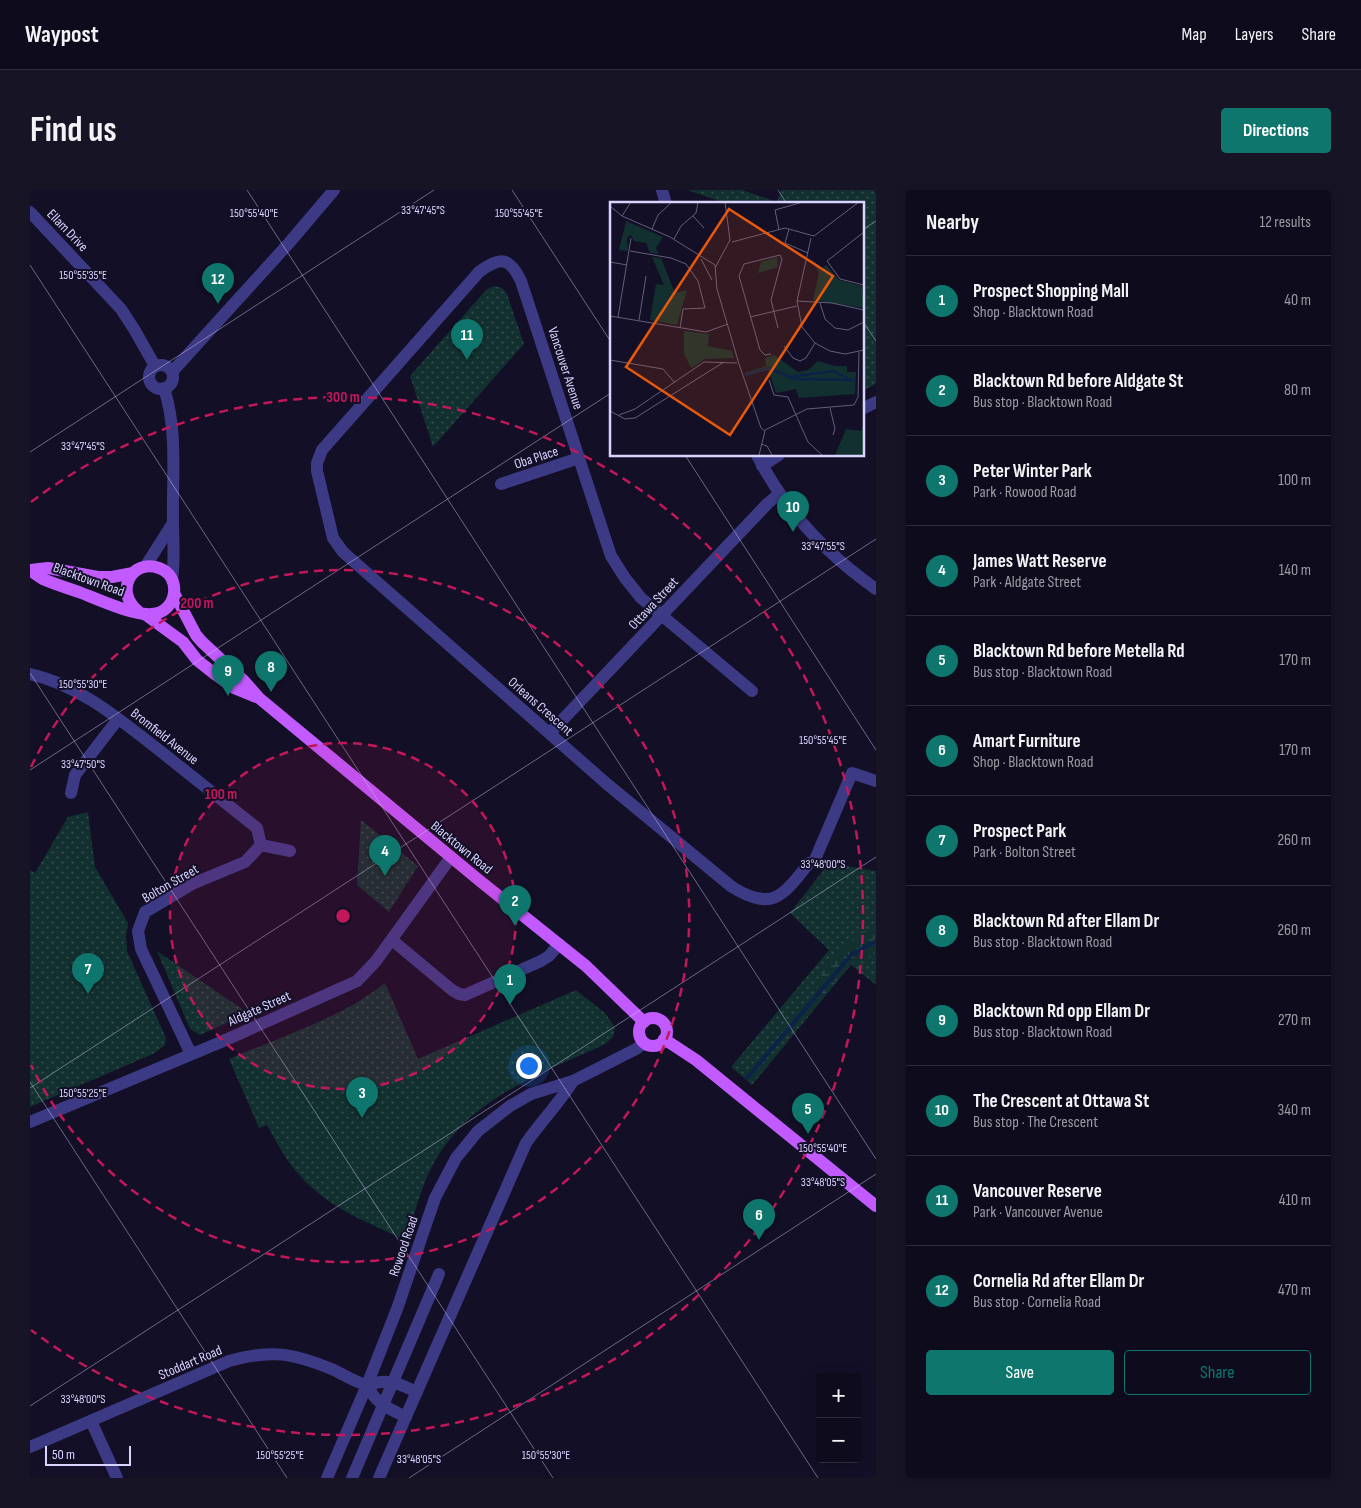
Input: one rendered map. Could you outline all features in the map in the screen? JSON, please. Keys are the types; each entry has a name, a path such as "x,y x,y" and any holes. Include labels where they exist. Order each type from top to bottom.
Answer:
{"main road":[{"path":"145,567 158,568 168,574 172,580 174,593 172,600 162,612 154,614 143,613 133,608 126,594 129,579 133,573 145,567"},
{"name":"Blacktown Road","path":"30,570 48,568 98,577 112,577 133,573"},
{"name":"Blacktown Road","path":"30,570 43,579 112,605 143,613 183,642 197,660 216,675 234,688 259,698"},
{"name":"Blacktown Road","path":"174,593 196,635 259,698 586,966 644,1022"},
{"path":"652,1018 660,1020 666,1027 667,1031 661,1043 653,1046 641,1039 640,1030 644,1022 652,1018"},
{"path":"664,1040 696,1060 876,1206"}],"street":[{"path":"172,372 266,269 334,190"},
{"name":"Ellam Drive","path":"30,212 121,309 155,366"},
{"name":"Vancouver Avenue","path":"322,450 479,272 500,260 508,263 516,269 521,281 611,556 641,598 752,691"},
{"path":"165,365 172,372 173,380 168,386 156,388 149,380 149,372 155,366 165,365"},
{"path":"164,388 170,411 172,431 174,495 174,566 172,580"},
{"path":"864,408 876,402"},
{"name":"Orleans Crescent","path":"322,450 317,463 317,472 333,538 343,552 607,784 724,881 748,897 763,901 780,896 813,860 852,773 876,781"},
{"path":"775,456 759,460 779,494 794,514 827,550 849,570 876,588"},
{"name":"Oba Place","path":"501,484 579,458"},
{"name":"Ottawa Street","path":"550,733 767,504 779,494"},
{"path":"145,567 173,523"},
{"name":"Bromfield Avenue","path":"30,674 57,683 85,697 118,719 257,828 261,845"},
{"path":"70,793 75,775 118,719"},
{"path":"261,845 290,851"},
{"name":"Bolton Street","path":"191,1054 140,949 138,932 145,912 192,884 245,862 261,845"},
{"name":"Aldgate Street","path":"30,1122 221,1042 357,981 392,940 451,857"},
{"path":"392,940 443,983 459,994 465,995 541,962 559,944"},
{"name":"Rowood Road","path":"327,1478 397,1309 435,1198 456,1158 478,1131 510,1106 531,1094 573,1081 628,1054 644,1042"},
{"path":"379,1478 526,1143 542,1120 559,1103 573,1081"},
{"path":"352,1478 438,1274"},
{"name":"Stoddart Road","path":"30,1447 229,1361 263,1354 290,1355 311,1360 367,1385 373,1398 383,1406 406,1417"},
{"path":"367,1385 393,1382 417,1392"},
{"path":"91,1421 117,1478"}],"green space":[{"path":"687,190 742,190 777,202 722,202"},
{"path":"781,190 876,190 876,384 864,390 864,202 777,202"},
{"path":"494,286 502,288 507,294 524,344 433,447 410,376 486,290"},
{"path":"88,812 95,867 128,923 126,936 127,951 166,1038 165,1045 155,1053 30,1107 30,870 35,873 68,817"},
{"path":"361,820 418,866 389,912 357,885"},
{"path":"829,863 876,871 876,985 851,965 752,1085 731,1067 829,950 790,913"},
{"path":"876,926 876,952 865,962 852,963 828,991 818,999 815,995 822,973 844,946 871,927"},
{"path":"157,951 248,1013 200,1035 190,1029"},
{"path":"385,983 418,1059 576,990 606,1014 615,1028 613,1037 605,1044 510,1089 469,1120 451,1139 430,1170 406,1240 346,1212 319,1194 307,1183 280,1149 267,1125 259,1128 229,1059 330,1017 350,1007"}],"waterway":[{"path":"747,1078 851,955 876,941"}],"place":[{"name":"Cornelia Rd after Ellam Dr","path":"218,304"},
{"name":"Vancouver Reserve","path":"467,360"},
{"name":"The Crescent at Ottawa St","path":"793,532"},
{"name":"Blacktown Rd after Ellam Dr","path":"271,692"},
{"name":"Blacktown Rd opp Ellam Dr","path":"228,696"},
{"name":"James Watt Reserve","path":"385,876"},
{"name":"Blacktown Rd before Aldgate St","path":"515,926"},
{"name":"Prospect Park","path":"88,994"},
{"name":"Prospect Shopping Mall","path":"510,1005"},
{"name":"Peter Winter Park","path":"362,1118"},
{"name":"Blacktown Rd before Metella Rd","path":"808,1134"},
{"name":"Amart Furniture","path":"759,1240"}]}
